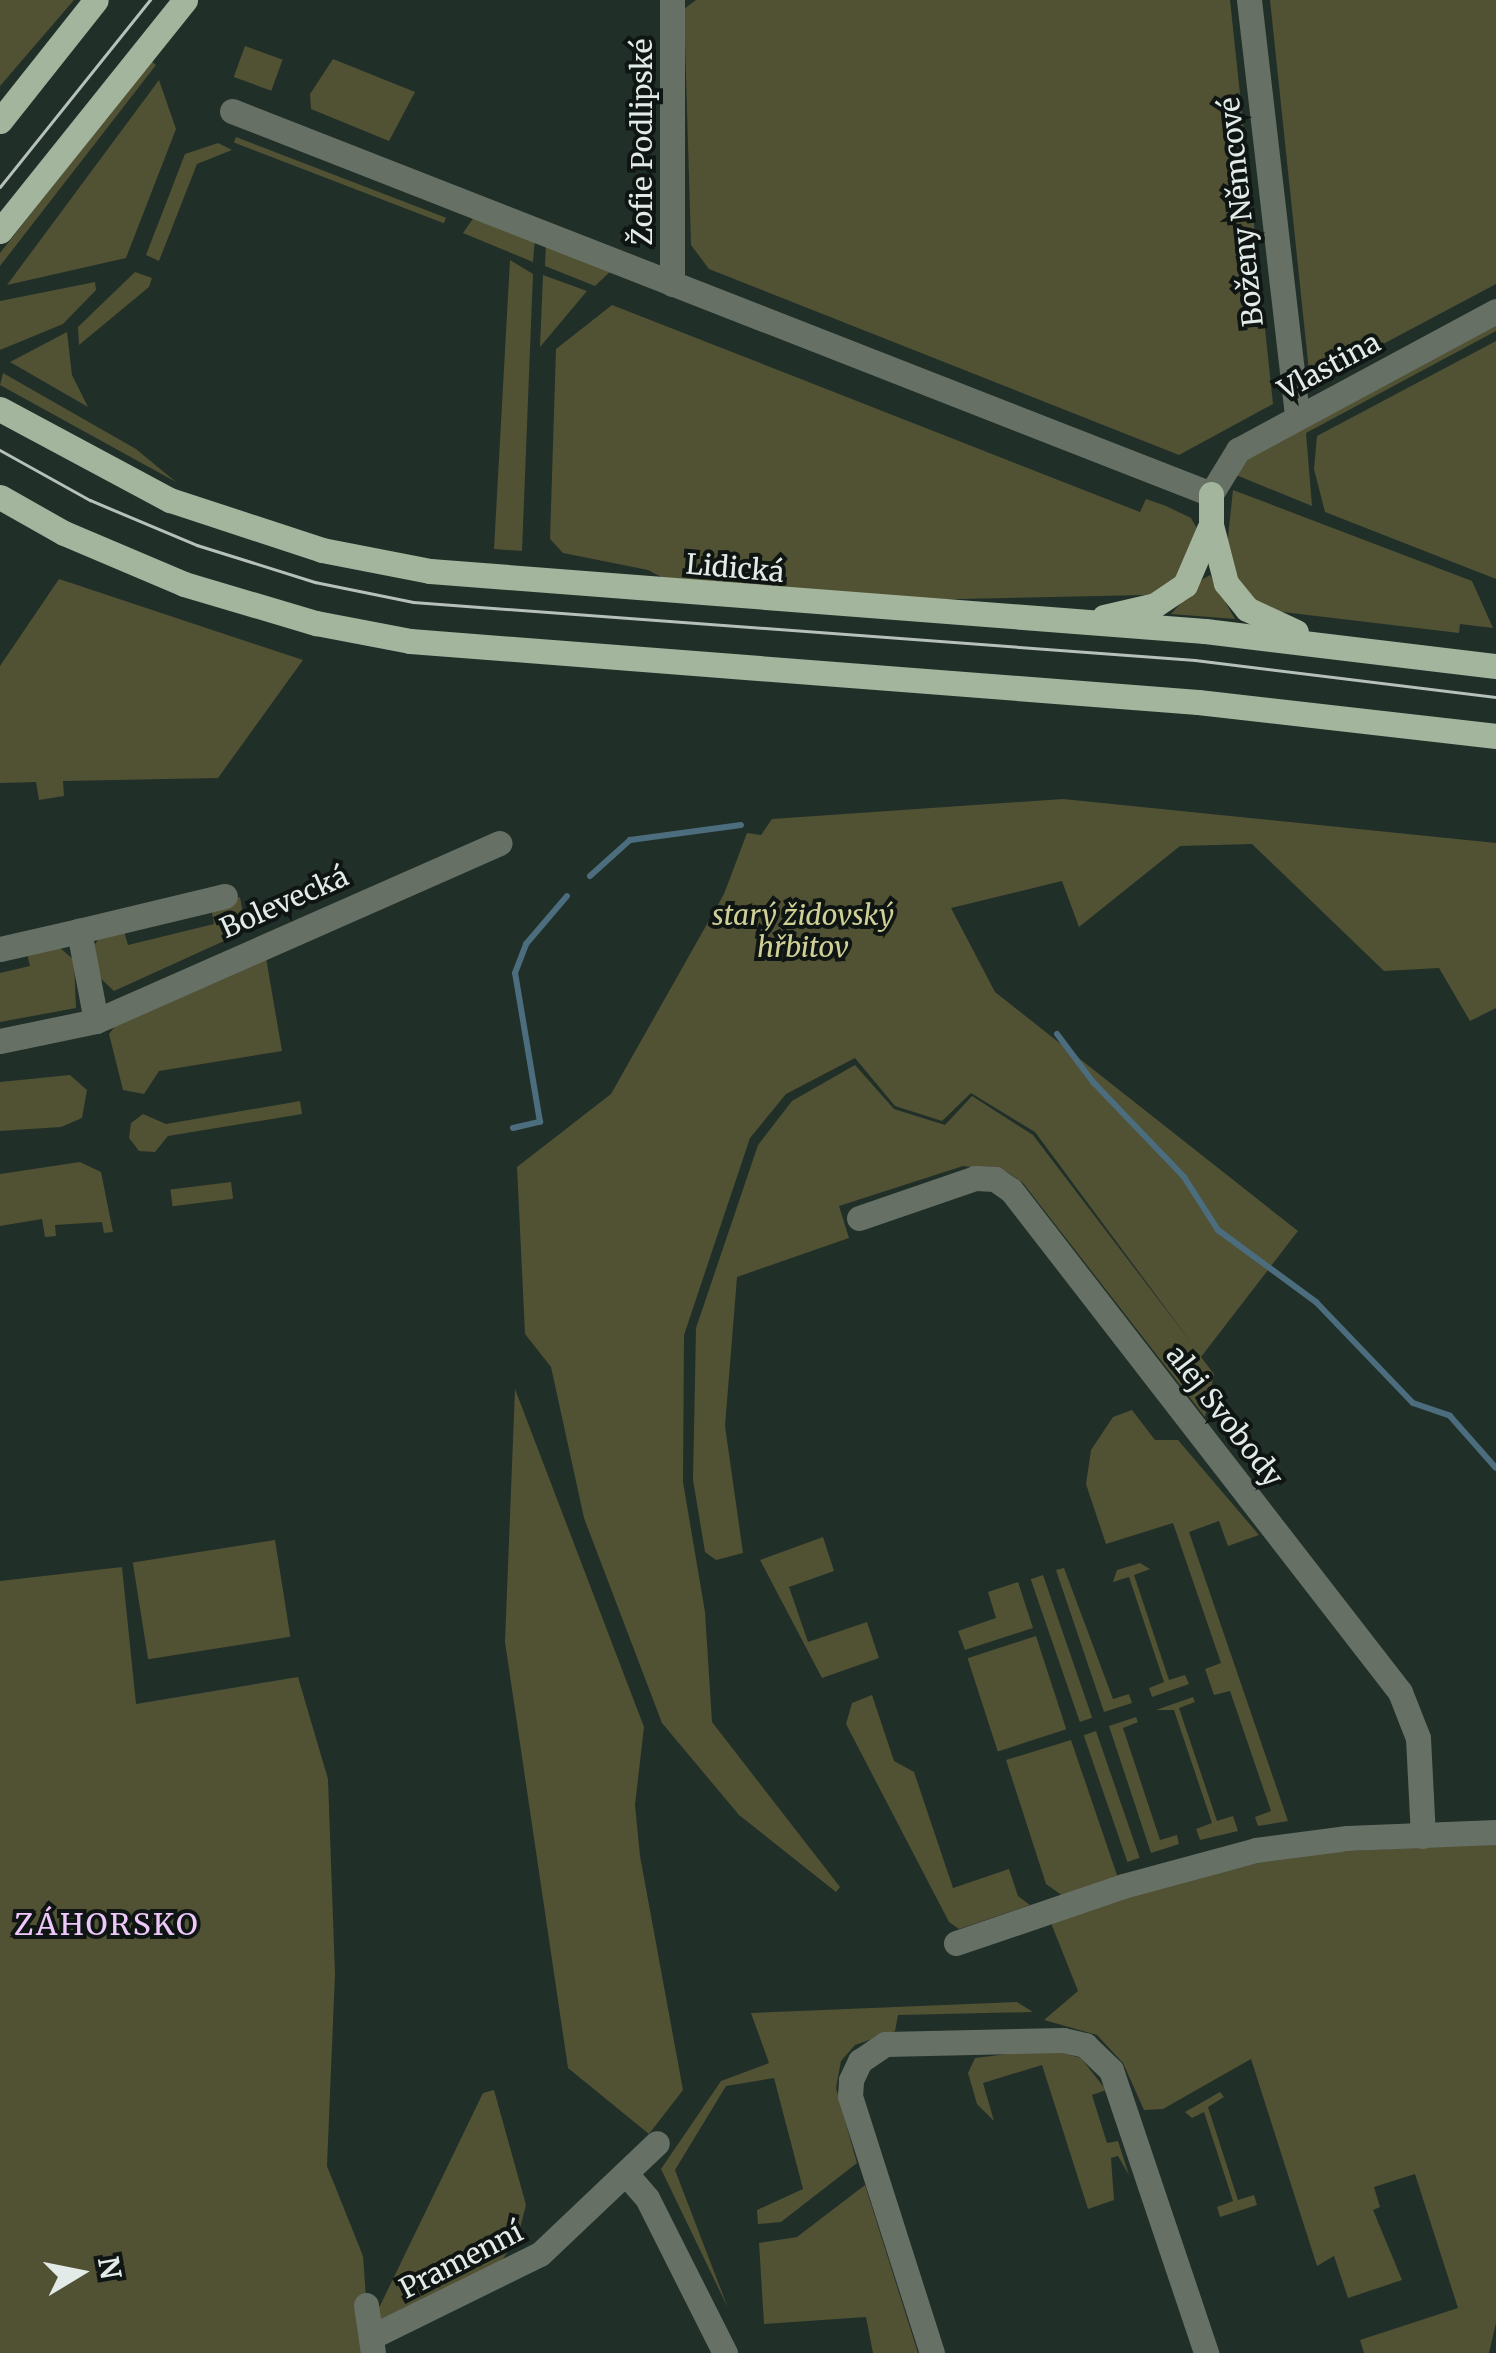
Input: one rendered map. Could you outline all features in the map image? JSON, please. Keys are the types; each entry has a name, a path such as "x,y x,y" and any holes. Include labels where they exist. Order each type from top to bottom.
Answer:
{"main road":[{"path":"0,121 96,0"},
{"path":"0,231 185,0"},
{"name":"Lidická","path":"0,410 170,500 243,528 373,561 488,578 1324,643 1496,666"},
{"path":"1082,622 1170,598 1199,563 1211,525 1211,494"},
{"path":"0,497 64,533 184,584 301,619 410,641 1159,698 1496,736"},
{"path":"1211,525 1236,598 1265,620 1324,643"}],"street":[{"name":"Žofie Podlipské","path":"672,0 672,284"},
{"name":"Boženy Němcové","path":"1249,0 1297,417"},
{"path":"232,111 1211,494"},
{"name":"Vlastina","path":"1211,494 1226,461 1297,417 1496,311"},
{"name":"Bolevecká","path":"0,1040 96,1021 499,843"},
{"name":"Bolevecká","path":"0,949 225,896"},
{"path":"78,930 96,1021"},
{"name":"alej Svobody","path":"859,1218 975,1178 995,1180 1010,1190 1400,1692 1418,1738 1423,1836"},
{"path":"956,1943 1211,1860 1294,1844 1496,1832"},
{"path":"932,2353 850,2096 851,2080 860,2061 884,2044 1063,2040 1085,2045 1111,2070 1206,2353"},
{"name":"Pramenní","path":"366,2305 372,2345 489,2285 540,2254 657,2143"},
{"path":"626,2175 647,2198 724,2353"}],"green space":[{"path":"0,0 74,0 0,86"},
{"path":"696,0 1230,0 1273,404 1179,455 709,269 691,245 684,9"},
{"path":"1270,0 1496,0 1496,284 1321,377 1309,371"},
{"path":"245,46 283,60 271,91 234,77"},
{"path":"333,59 415,92 389,141 311,109 310,94"},
{"path":"151,61 156,65 0,266 0,253"},
{"path":"159,80 176,129 126,258 7,285"},
{"path":"236,137 446,218 444,223 234,143"},
{"path":"218,143 232,150 197,164 159,261 146,255 185,154"},
{"path":"474,217 535,238 533,262 463,233"},
{"path":"546,243 613,269 595,286 545,266"},
{"path":"510,260 533,274 522,551 494,549"},
{"path":"135,272 152,278 149,287 79,345 78,327"},
{"path":"543,275 587,291 540,347"},
{"path":"95,282 96,290 63,324 0,350 0,301"},
{"path":"612,305 1140,512 1146,499 1166,506 1191,518 1198,530 1196,553 1164,592 913,600 669,581 648,570 563,553 550,539 556,349"},
{"path":"1496,325 1496,331 1306,433 1312,506 1236,475 1250,456"},
{"path":"67,332 72,375 88,407 10,362"},
{"path":"1496,341 1496,579 1325,512 1314,469 1317,436"},
{"path":"3,373 136,449 176,482 0,385"},
{"path":"1233,490 1472,581 1493,628 1460,624 1459,633 1266,610 1241,590 1227,546"},
{"path":"1210,575 1235,619 1171,614 1203,579"},
{"path":"59,579 303,660 218,778 63,781 64,796 39,800 36,782 0,783 0,666"},
{"name":"starý židovský hřbitov","path":"1063,799 1496,843 1496,1008 1470,1021 1439,968 1384,971 1252,844 1180,846 1079,927 1062,881 951,908 995,992 1298,1231 1201,1357 1214,1374 1205,1417 1023,1183 1007,1172 963,1166 839,1206 849,1238 737,1277 725,1426 743,1553 716,1560 705,1552 693,1480 696,1328 758,1145 792,1101 855,1065 894,1109 945,1125 972,1096 1033,1135 1193,1345 1035,1132 971,1093 942,1121 895,1106 855,1058 786,1094 750,1138 684,1335 683,1482 705,1612 712,1722 840,1887 836,1892 739,1815 662,1723 584,1518 551,1367 525,1334 517,1167 611,1094 724,894 747,833 761,835 772,819"},
{"path":"240,897 246,931 114,991 98,976 93,947 102,934 123,928 128,945 214,924 211,907"},
{"path":"59,947 74,960 76,1008 0,1022 0,973 30,966 27,953"},
{"path":"265,952 282,1051 159,1071 144,1094 123,1090 109,1034 116,1025"},
{"path":"70,1075 87,1090 82,1118 61,1127 0,1131 0,1082"},
{"path":"300,1101 302,1114 168,1136 155,1152 139,1151 129,1138 131,1123 143,1114 166,1124"},
{"path":"80,1162 101,1172 113,1232 104,1233 102,1222 55,1225 56,1236 45,1237 42,1219 0,1226 0,1174"},
{"path":"231,1182 233,1199 173,1206 170,1189"},
{"path":"515,1389 644,1727 635,1805 640,1856 683,2090 649,2134 568,2068 505,1642"},
{"path":"1132,1410 1155,1440 1178,1440 1259,1535 1228,1546 1219,1521 1189,1532 1288,1821 1258,1826 1255,1817 1271,1811 1230,1691 1214,1695 1205,1669 1221,1663 1173,1523 1106,1544 1086,1484 1091,1450 1113,1417"},
{"path":"823,1537 834,1571 789,1587 808,1642 867,1622 879,1658 822,1678 760,1560"},
{"path":"275,1540 290,1637 148,1659 133,1563"},
{"path":"1140,1563 1150,1569 1134,1575 1169,1680 1185,1675 1189,1684 1152,1697 1149,1688 1164,1682 1129,1577 1113,1582 1117,1570"},
{"path":"122,1567 136,1704 298,1677 328,1779 335,1974 327,2166 363,2256 367,2311 378,2310 483,2093 494,2090 526,2205 519,2232 502,2261 379,2320 384,2353 0,2353 0,1581"},
{"path":"1064,1568 1113,1699 1129,1694 1132,1703 1104,1712 1056,1570"},
{"path":"1043,1575 1092,1718 1080,1722 1031,1579"},
{"path":"1018,1582 1033,1628 965,1650 958,1631 996,1618 988,1592"},
{"path":"1036,1636 1066,1729 998,1751 968,1658"},
{"path":"872,1695 894,1761 914,1772 953,1888 1009,1869 1018,1896 1030,1905 959,1929 949,1922 846,1724 852,1703"},
{"path":"1193,1697 1195,1702 1179,1708 1217,1821 1233,1816 1238,1831 1200,1840 1196,1829 1212,1823 1174,1710 1156,1710"},
{"path":"1136,1717 1138,1722 1123,1728 1160,1840 1177,1835 1179,1844 1151,1853 1109,1726"},
{"path":"1096,1731 1140,1858 1127,1862 1084,1735"},
{"path":"1071,1740 1118,1878 1063,1896 1046,1884 1006,1760"},
{"path":"1496,1843 1496,2323 1489,2353 1364,2353 1360,2340 1458,2308 1415,2174 1374,2187 1380,2207 1373,2210 1402,2280 1348,2298 1334,2256 1317,2266 1251,2059 1163,2109 1144,2110 1123,2063 1097,2035 1044,2020 1078,1991 1051,1923 1172,1883 1298,1854"},
{"path":"1017,2002 1033,2012 898,2015 895,2031 855,2045 841,2061 836,2088 857,2163 781,2222 758,2224 757,2210 803,2189 774,2078 726,2086 675,2170 728,2308 661,2169 721,2081 769,2063 751,2013"},
{"path":"1048,2049 1081,2058 1106,2090 1092,2095 1107,2143 1118,2141 1129,2175 1118,2156 1111,2158 1114,2200 1088,2209 1042,2065 983,2083 994,2121 977,2104 968,2073 975,2058"},
{"path":"1220,2092 1224,2097 1208,2107 1238,2200 1254,2195 1257,2205 1220,2217 1217,2207 1233,2201 1204,2112 1192,2118 1185,2112"},
{"path":"865,2185 918,2353 873,2353 866,2317 764,2324 759,2243 797,2237"}],"waterway":[{"path":"590,876 630,840 741,825"},
{"path":"513,1128 540,1122 515,973 526,944 567,896"},
{"path":"1057,1034 1093,1082 1184,1177 1218,1230 1316,1302 1413,1403 1450,1416 1496,1468"}],"tram line":[{"path":"0,187 150,0"},
{"path":"0,450 90,500 197,545 315,582 413,602 1195,660 1496,697"}],"district":[{"name":"ZÁHORSKO","path":"107,1924"}]}
